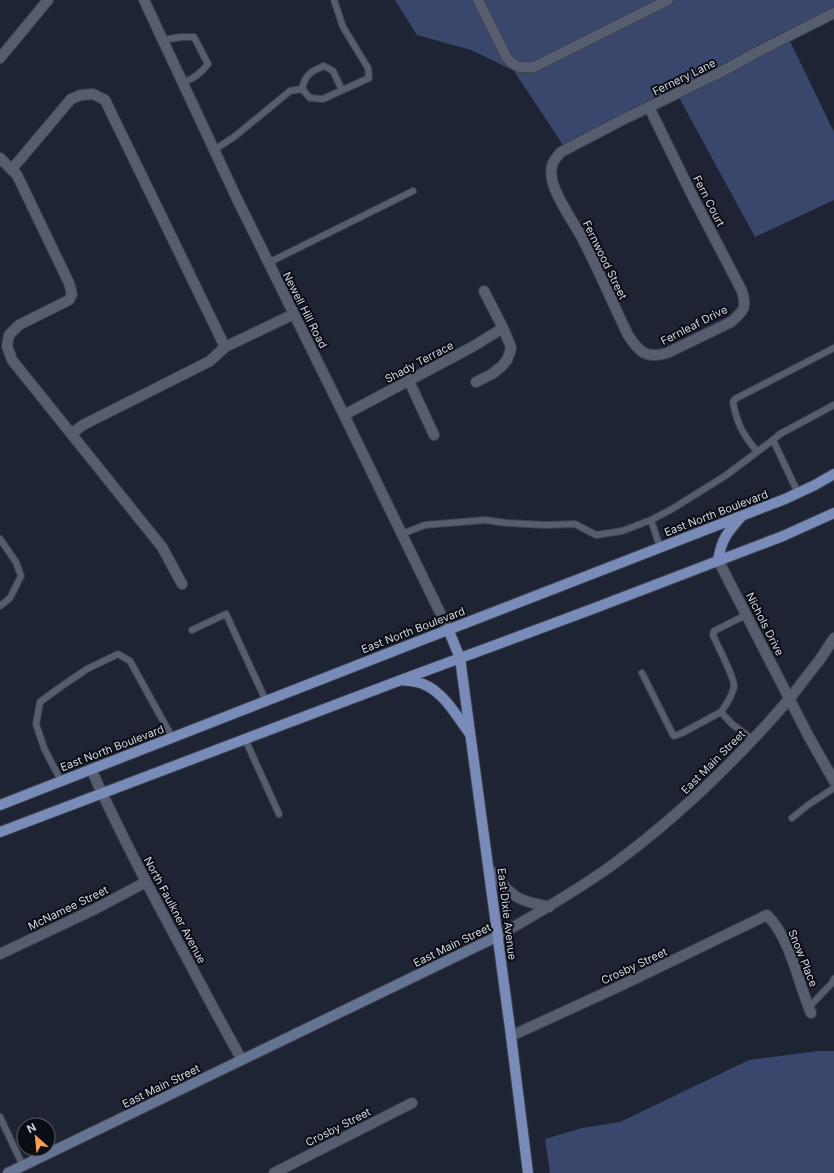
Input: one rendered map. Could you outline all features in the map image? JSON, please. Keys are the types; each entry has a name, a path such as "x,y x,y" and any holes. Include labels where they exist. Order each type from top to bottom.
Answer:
{"main road":[{"name":"East North Boulevard","path":"0,805 448,629 785,499 834,474"},
{"path":"0,832 587,611 783,536 834,513"},
{"path":"718,560 721,546 727,533 743,515"},
{"name":"East Dixie Avenue","path":"448,629 460,658 498,936 528,1173"},
{"path":"401,680 422,684 436,692 446,702 471,736"},
{"name":"East Main Street","path":"8,1173 498,936"}],"street":[{"path":"0,58 48,0"},
{"name":"Newell Hill Road","path":"144,0 238,202 448,629"},
{"path":"478,0 507,58 513,65 523,68 534,68 668,0"},
{"name":"Fernery Lane","path":"551,169 554,160 561,152 719,73 834,13"},
{"path":"12,169 71,99 81,95 93,94 105,100 225,347"},
{"name":"Fern Court","path":"649,107 694,199 742,291 745,306"},
{"path":"0,158 16,175 70,283 72,294 69,300 19,325 9,334 7,346 12,360 162,546 182,584"},
{"name":"Fernwood Street","path":"551,169 552,181 558,195 582,237 628,335 638,349 648,355"},
{"path":"476,382 492,374 502,366 507,360 511,347 484,291"},
{"name":"Fernleaf Drive","path":"648,355 658,356 667,353 731,322 745,306"},
{"path":"71,434 83,425 210,361 225,347 294,314"},
{"name":"Shady Terrace","path":"344,415 472,347 503,328"},
{"path":"409,381 434,435"},
{"name":"Nichols Drive","path":"718,560 790,698 808,737 834,781"},
{"name":"East Main Street","path":"498,936 549,907 610,867 652,836 707,787 753,740 790,698 821,658 834,638"},
{"name":"North Faulkner Avenue","path":"91,769 146,882 215,1013 242,1060"},
{"path":"489,869 504,886 517,897 549,907"},
{"name":"McNamee Street","path":"0,954 95,909 146,882"},
{"name":"Snow Place","path":"767,915 775,923 785,942 810,1010"},
{"name":"Crosby Street","path":"511,1036 620,986 767,915"},
{"name":"Crosby Street","path":"274,1173 412,1103"},
{"path":"294,1163 299,1173"}],"lane":[{"path":"214,150 234,137 290,91 302,90 310,98 323,99 369,78 368,68 342,27 334,0"},
{"path":"163,40 181,37 194,37 208,64 197,76 183,83"},
{"path":"302,90 303,82 308,75 315,69 324,66 333,71 342,90"},
{"path":"268,262 413,191"},
{"path":"758,451 742,432 734,408 733,402 735,399 834,348"},
{"path":"402,534 425,525 485,520 545,525 575,524 596,534 622,531 651,520 672,509 725,476 780,434 834,405"},
{"path":"773,440 798,493"},
{"path":"651,520 660,547"},
{"path":"0,539 16,562 21,576 10,598 0,606"},
{"path":"192,630 226,614 266,700"},
{"path":"642,673 674,736 721,712 729,700 734,687 734,682 713,635 714,631 746,614"},
{"path":"61,781 44,748 36,724 40,702 87,669 118,654 130,660 172,737"},
{"path":"721,712 732,724 753,740"},
{"path":"245,739 279,814"},
{"path":"792,818 808,805 834,788"},
{"path":"810,1010 834,979"},
{"path":"0,1117 23,1166"}],"shaded area":[{"path":"395,0 834,0 834,12 788,37 834,132 834,200 755,237 676,92 563,145 514,71 471,50 417,35"},
{"path":"818,1051 834,1051 834,1173 550,1173 545,1139 582,1128 620,1122 749,1060"}]}
